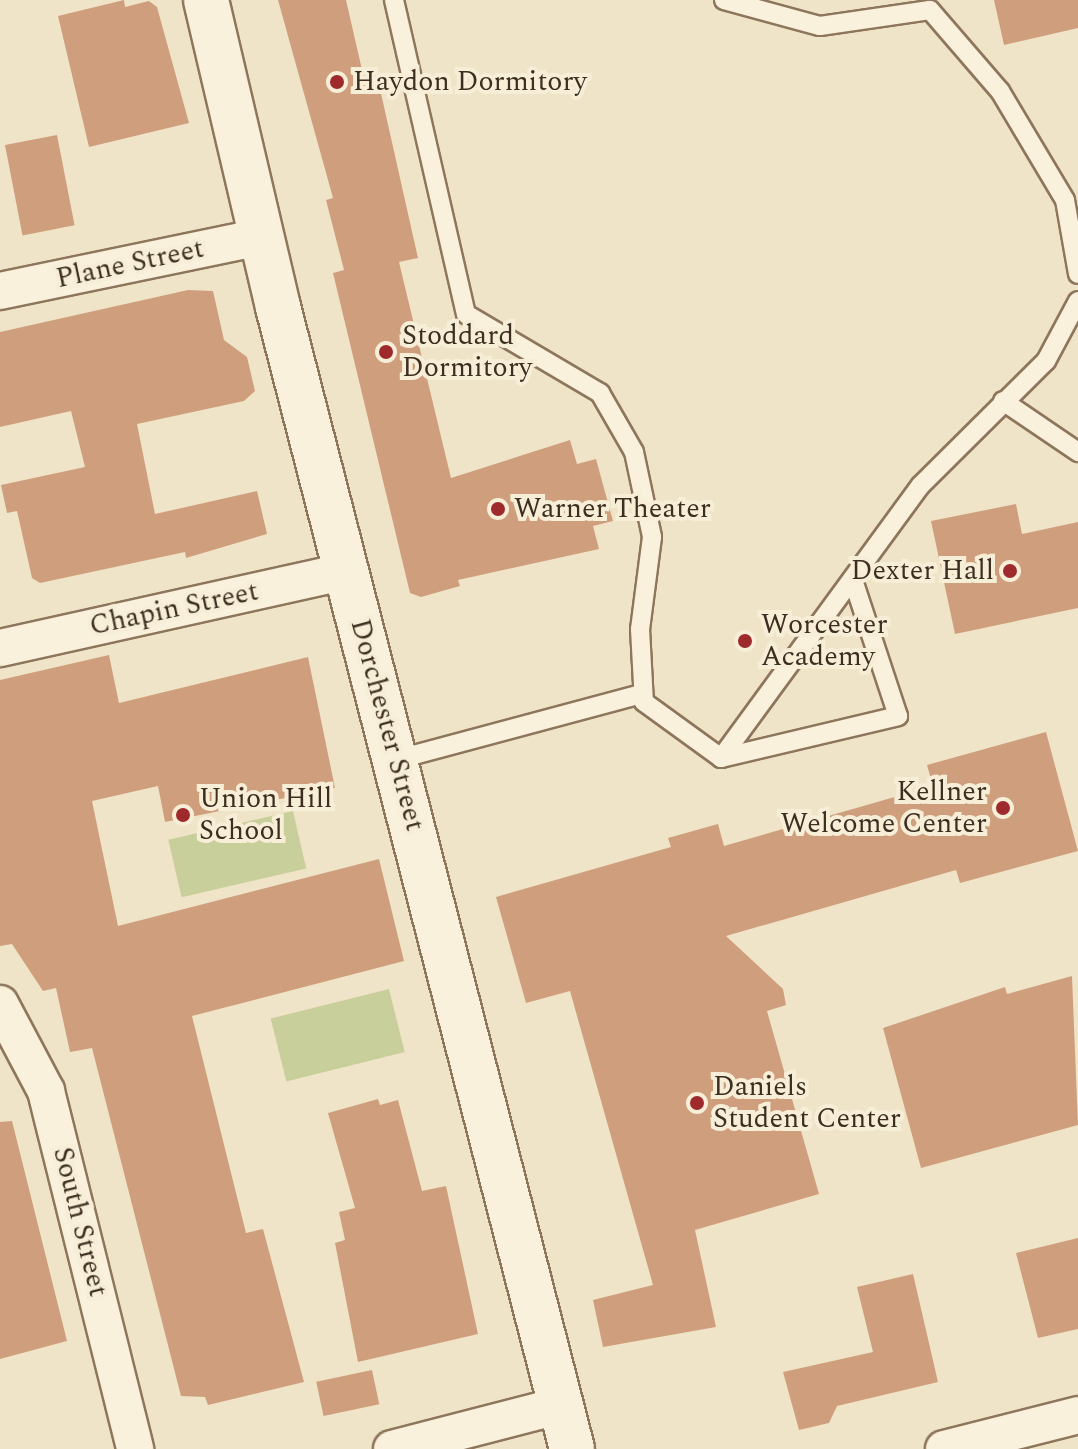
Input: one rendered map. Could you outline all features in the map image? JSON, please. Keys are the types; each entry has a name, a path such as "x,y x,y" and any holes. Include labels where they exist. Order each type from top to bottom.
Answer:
{"street":[{"name":"Dorchester Street","path":"206,0 261,237 572,1449"},
{"name":"Plane Street","path":"0,291 261,237"},
{"name":"Chapin Street","path":"0,648 347,571"},
{"name":"South Street","path":"0,1004 46,1091 135,1449"},
{"path":"392,1449 562,1405"},
{"path":"944,1449 1078,1415"}],"lane":[{"path":"394,0 466,314 600,393 634,452 652,537 641,694"},
{"path":"724,0 820,26 931,5 1000,91 1065,200 1078,274"},
{"path":"721,758 854,583 921,485 1046,361 1077,306"},
{"path":"1003,401 1078,452"},
{"path":"721,758 898,716 854,583"},
{"path":"641,694 721,758"},
{"path":"395,760 641,694"}],"green space":[{"path":"293,811 306,868 182,897 168,840"},
{"path":"389,989 405,1052 286,1082 271,1019"}],"building":[{"path":"124,0 125,7 149,1 157,7 189,123 89,147 58,16"},
{"path":"278,0 346,0 363,74 376,71 418,258 399,262 451,478 570,440 577,464 596,459 613,521 593,526 599,549 458,580 460,586 421,597 410,593 333,273 344,270 326,200 333,198"},
{"path":"994,0 1078,0 1078,28 1004,45"},
{"path":"57,135 75,225 23,235 5,145"},
{"path":"188,290 213,291 224,340 247,357 255,391 244,401 137,424 155,514 257,491 267,534 186,558 185,552 40,583 32,578 17,511 7,513 1,485 85,467 71,411 0,427 0,332"},
{"name":"Dexter Hall","path":"1016,504 1022,534 1078,522 1078,608 955,634 931,521"},
{"name":"Union Hill School","path":"109,655 119,703 308,657 335,788 165,822 158,786 92,801 118,926 379,859 404,961 192,1016 246,1233 263,1229 304,1382 208,1405 205,1397 181,1396 92,1048 70,1052 56,988 43,991 12,944 0,946 0,680"},
{"name":"Daniels Student Center","path":"1046,732 1078,851 960,883 956,870 726,936 783,989 786,1005 767,1011 819,1194 695,1230 716,1327 603,1347 593,1300 653,1285 570,991 526,1003 496,897 671,847 668,838 718,824 724,846 933,786 927,765"},
{"path":"1072,976 1078,1125 921,1168 883,1028 1005,987 1007,994"},
{"path":"378,1099 380,1105 398,1100 422,1191 446,1186 478,1334 358,1362 335,1243 345,1240 339,1212 355,1208 328,1113"},
{"path":"12,1121 67,1341 0,1359 0,1122"},
{"path":"1078,1238 1078,1329 1038,1338 1016,1253"},
{"path":"913,1274 938,1382 837,1406 829,1423 799,1430 783,1372 873,1352 857,1287"},
{"path":"372,1370 379,1404 324,1416 316,1382"}],"place":[{"name":"Haydon Dormitory","path":"337,82"},
{"name":"Stoddard Dormitory","path":"386,352"},
{"name":"Warner Theater","path":"498,509"},
{"name":"Dexter Hall","path":"1010,571"},
{"name":"Worcester Academy","path":"745,641"},
{"name":"Kellner Welcome Center","path":"1003,808"},
{"name":"Union Hill School","path":"183,815"},
{"name":"Daniels Student Center","path":"697,1103"}]}
